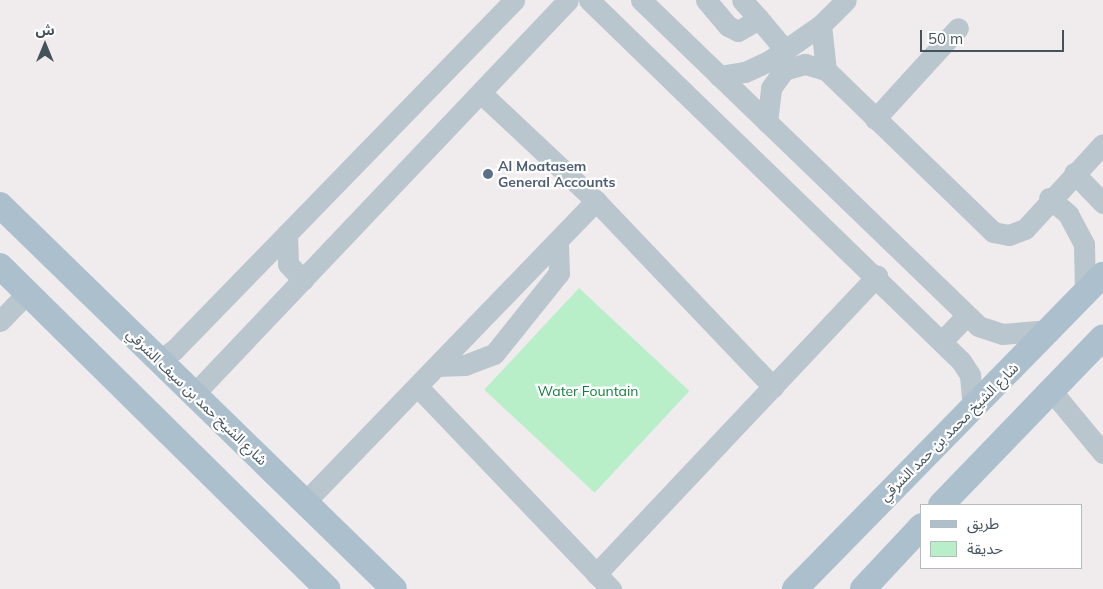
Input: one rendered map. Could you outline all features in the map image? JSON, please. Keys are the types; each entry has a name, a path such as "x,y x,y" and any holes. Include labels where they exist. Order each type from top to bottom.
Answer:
{"main road":[{"name":"شارع الشيخ حمد بن سيف الشرقي","path":"0,205 394,589"},
{"path":"0,266 328,589"},
{"name":"شارع الشيخ محمد بن حمد الشرقي","path":"795,589 1103,275"},
{"path":"942,504 1050,389 1103,337"},
{"path":"864,588 920,528"}],"street":[{"path":"159,360 174,350 514,0"},
{"path":"194,394 482,94 568,0"},
{"path":"590,0 626,32 942,341 970,375 973,409"},
{"path":"706,0 732,29 744,30 759,19"},
{"path":"742,0 785,50"},
{"path":"719,76 758,68 822,25 846,0"},
{"path":"626,32 645,4 978,326 1002,334 1050,330"},
{"path":"822,25 826,70"},
{"path":"875,119 958,28"},
{"path":"767,122 771,88 784,70 805,64 826,70 993,232 1009,235 1025,230 1049,198 1103,144"},
{"path":"482,94 596,201 773,387"},
{"path":"1074,173 1103,203"},
{"path":"1049,198 1068,214 1084,244 1085,294"},
{"path":"305,502 596,201"},
{"path":"287,234 288,264 303,280"},
{"path":"437,366 465,365 494,354 559,272 558,241"},
{"path":"596,574 877,276"},
{"path":"0,321 27,293"},
{"path":"942,341 966,316"},
{"path":"417,386 611,589"},
{"path":"1050,389 1103,453"}],"green space":[{"name":"Water Fountain","path":"579,288 689,391 595,493 484,390"}],"place":[{"name":"Al Moatasem General Accounts","path":"488,174"}]}
